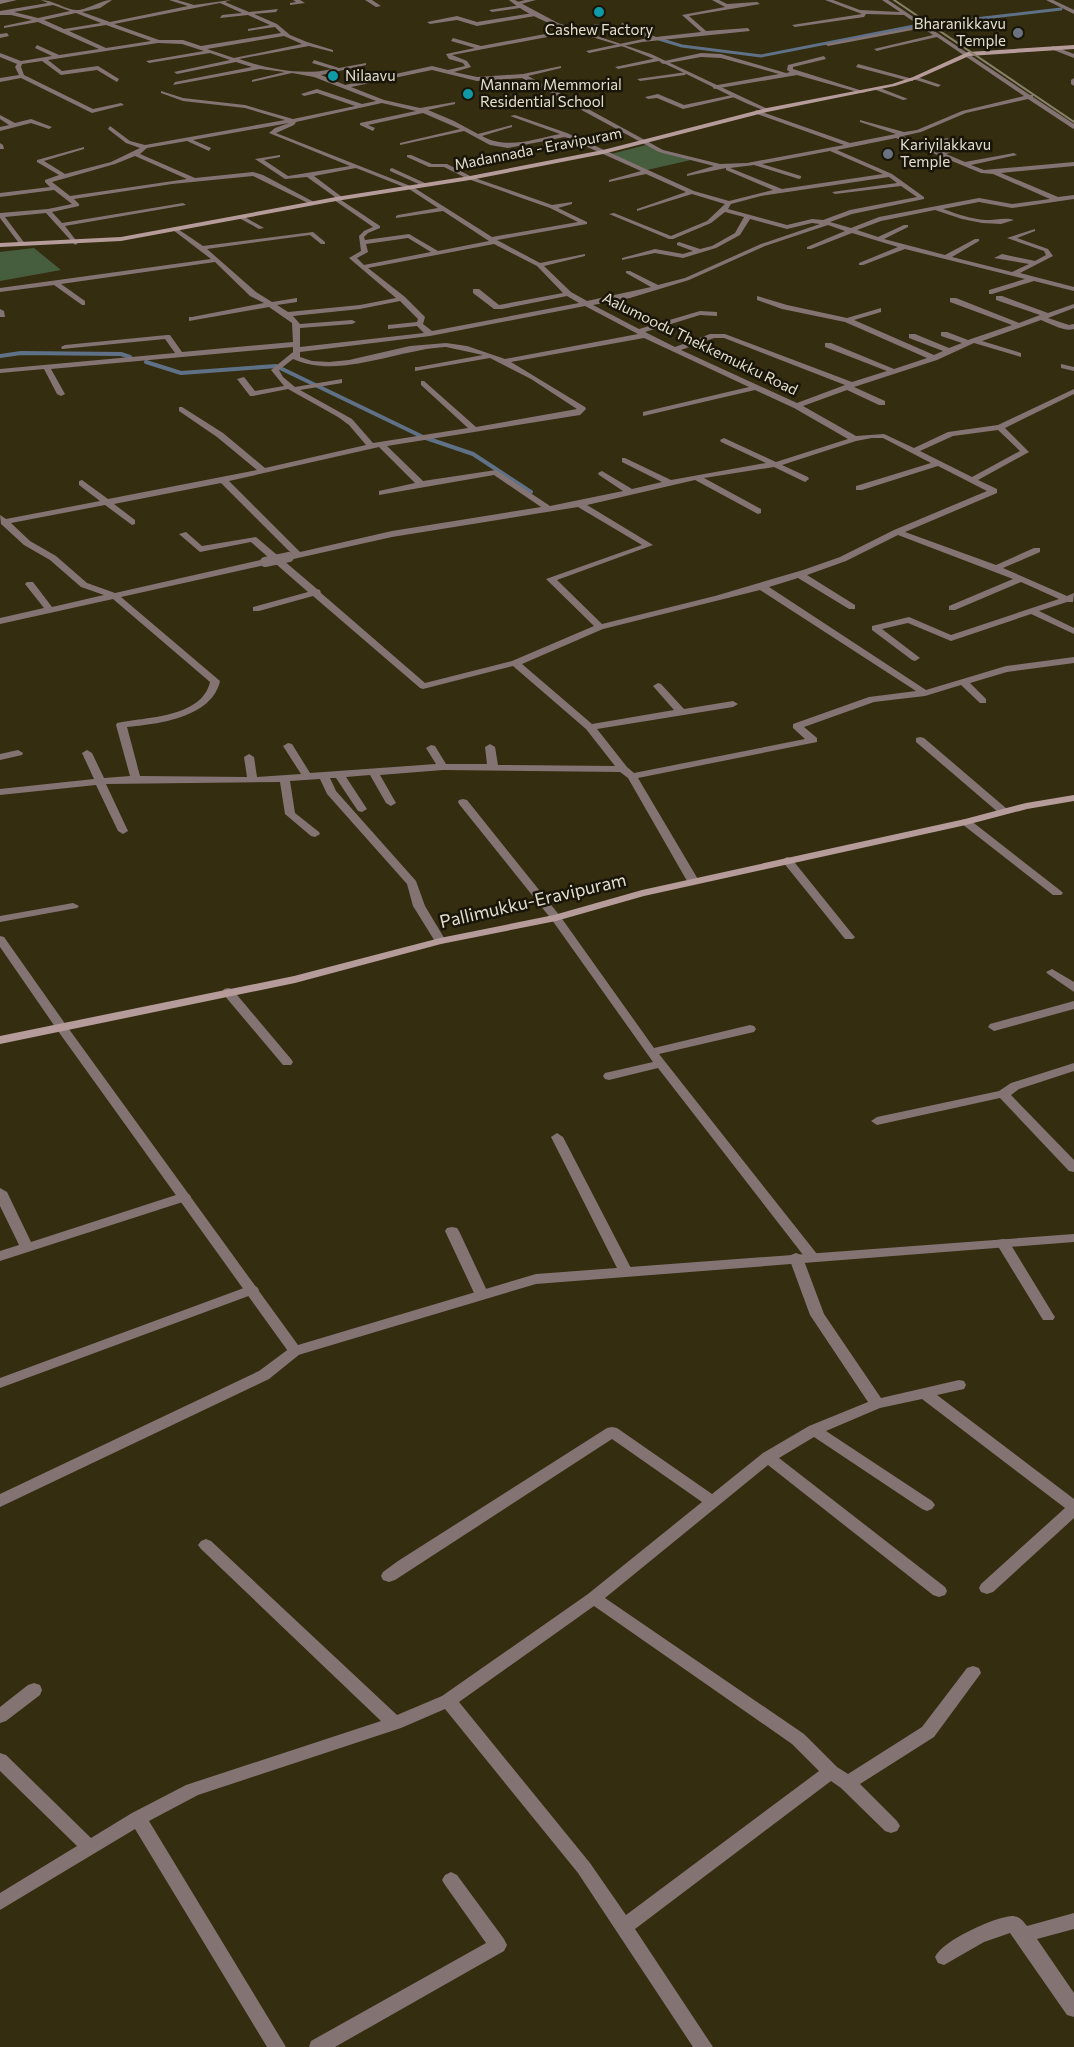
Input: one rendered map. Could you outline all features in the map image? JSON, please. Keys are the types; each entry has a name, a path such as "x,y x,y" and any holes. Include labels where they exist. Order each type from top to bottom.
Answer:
{"main road":[{"name":"Madannada - Eravipuram","path":"0,246 121,239 312,203 471,178 603,152 756,112 878,89 913,79 968,54 1074,47"},
{"name":"Pallimukku-Eravipuram","path":"0,1040 295,979 440,941 556,918 693,881 966,822 1003,811 1074,798"}],"street":[{"path":"0,2 14,0"},
{"path":"44,0 158,42"},
{"path":"6,27 98,7 109,0"},
{"path":"172,0 193,6"},
{"path":"66,30 231,0"},
{"path":"368,0 378,6"},
{"path":"492,10 533,0"},
{"path":"705,33 685,15 730,8 715,0"},
{"path":"828,0 868,14"},
{"path":"885,0 1074,127"},
{"path":"1048,0 1074,12"},
{"path":"221,2 275,26 285,34 307,44 331,51"},
{"path":"3,13 55,3"},
{"path":"517,3 533,15 574,31 620,44 767,110"},
{"path":"726,6 758,4"},
{"path":"234,8 250,5"},
{"path":"850,9 873,5"},
{"path":"222,17 276,10"},
{"path":"3,13 66,30 117,56"},
{"path":"795,25 868,14 904,14"},
{"path":"455,28 533,15"},
{"path":"430,22 457,18 477,24"},
{"path":"15,25 23,29"},
{"path":"622,25 672,44"},
{"path":"250,30 275,26"},
{"path":"446,71 468,68 465,62 447,55 598,26"},
{"path":"828,44 922,27"},
{"path":"589,51 654,38 748,30"},
{"path":"200,48 285,34"},
{"path":"897,37 908,36 919,39"},
{"path":"877,49 899,46 936,36"},
{"path":"226,38 235,43"},
{"path":"453,40 483,48"},
{"path":"0,55 20,63 158,42 183,42 233,60 315,75 382,101 422,110 466,129 492,144 508,146 566,135"},
{"path":"195,81 177,72 307,44"},
{"path":"37,47 58,57"},
{"path":"1053,48 1074,56"},
{"path":"618,67 729,51"},
{"path":"149,61 210,52"},
{"path":"799,54 816,60"},
{"path":"708,55 721,56 789,75"},
{"path":"170,64 220,56"},
{"path":"824,58 790,66 790,70 863,92"},
{"path":"42,59 61,74 98,68 117,80"},
{"path":"315,62 341,70"},
{"path":"20,63 18,67 22,76 92,111 121,105"},
{"path":"315,75 364,64"},
{"path":"858,66 938,85"},
{"path":"175,84 265,67"},
{"path":"342,87 432,68 477,79 523,76 559,68"},
{"path":"107,74 116,72"},
{"path":"254,81 296,72"},
{"path":"640,79 685,73"},
{"path":"714,87 797,73"},
{"path":"0,84 22,76"},
{"path":"523,76 661,151 722,167 781,191"},
{"path":"262,79 276,84"},
{"path":"878,89 905,99"},
{"path":"304,94 317,91 363,106"},
{"path":"162,92 181,101 212,101 240,105 293,121"},
{"path":"648,98 658,96 683,107 732,96"},
{"path":"689,175 920,131 964,112 1031,96"},
{"path":"531,103 566,98"},
{"path":"110,128 128,142 145,147 293,121 382,101"},
{"path":"373,129 362,124 453,103"},
{"path":"756,112 850,145"},
{"path":"513,116 566,135 692,192 729,203 781,191 890,176"},
{"path":"0,117 14,124"},
{"path":"0,129 31,121 49,127"},
{"path":"40,123 50,121 60,125"},
{"name":"Aalumoodu Thekkemukku Road","path":"293,121 292,124 272,133 411,188 493,240 538,265 568,294 643,333 797,406 855,439"},
{"path":"862,121 901,135 983,172 1074,164"},
{"path":"476,136 510,126"},
{"path":"402,144 466,129"},
{"path":"868,132 888,137"},
{"path":"919,145 946,139"},
{"path":"189,141 209,149"},
{"path":"940,154 976,143"},
{"path":"0,215 48,211 77,205 47,180 137,155 145,147"},
{"path":"63,175 39,161 82,148"},
{"path":"831,149 890,176 936,208 956,216 984,223 1011,220"},
{"path":"137,155 194,179"},
{"path":"965,164 1014,155"},
{"path":"278,156 258,159 287,178 355,167"},
{"path":"363,267 585,223 552,207 471,178 444,165 431,166 409,156"},
{"path":"755,164 799,177"},
{"path":"392,170 425,186"},
{"path":"611,181 645,172"},
{"path":"994,172 1025,188 1058,199"},
{"path":"69,198 194,179 244,175 261,176 312,203"},
{"path":"309,175 338,199 378,226 361,237 365,252 352,258 423,319 419,324 391,327"},
{"path":"835,192 902,184"},
{"path":"0,195 54,188"},
{"path":"639,210 692,192"},
{"path":"809,248 879,219 936,208 980,200 1012,206 1074,197"},
{"path":"0,371 181,356 296,350 430,334 588,304 658,288 687,279 763,245 850,212 922,198"},
{"path":"162,200 171,207"},
{"path":"552,207 570,203"},
{"path":"612,214 671,238 709,222 729,203"},
{"path":"61,225 183,205"},
{"path":"398,217 445,209"},
{"path":"724,210 787,226 812,221 825,223 904,247 1074,289"},
{"path":"48,211 75,243"},
{"path":"0,215 22,245"},
{"path":"624,259 655,250 683,256 701,251 738,234 748,216"},
{"path":"241,217 261,228"},
{"path":"878,238 906,226"},
{"path":"2,520 223,480 381,444 582,409 506,361 464,346 443,344 356,360 319,364 299,360 296,350 298,326 287,314 253,294 217,260 175,229"},
{"path":"1015,273 1050,256 1046,250 1010,238 1033,230"},
{"path":"202,248 311,233 323,243"},
{"path":"362,243 409,236 436,253"},
{"path":"274,238 285,247"},
{"path":"946,257 977,240"},
{"path":"679,244 701,251"},
{"path":"861,264 904,247"},
{"path":"538,265 583,255"},
{"path":"997,258 1002,256 1035,263"},
{"path":"0,290 217,260"},
{"path":"628,272 658,288"},
{"path":"992,292 1034,278"},
{"path":"55,282 82,303"},
{"path":"476,291 497,307 568,294"},
{"path":"760,298 785,307 847,320 934,358"},
{"path":"999,298 1069,328 1074,326"},
{"path":"287,314 360,307 402,299"},
{"path":"192,319 294,300"},
{"path":"952,300 1019,325"},
{"path":"797,406 1074,306"},
{"path":"847,320 878,310"},
{"path":"506,361 643,333 700,313 714,314"},
{"path":"298,326 352,322"},
{"path":"419,324 430,334"},
{"path":"944,333 1018,355"},
{"path":"676,349 713,336 725,336 850,386 882,403"},
{"path":"912,336 950,351"},
{"path":"65,347 167,337 181,356"},
{"path":"828,345 894,371"},
{"path":"296,350 275,370 278,376 292,388 348,420 371,446"},
{"path":"418,369 491,356"},
{"path":"1064,366 1074,369"},
{"path":"47,368 61,394"},
{"path":"241,380 253,394 339,381"},
{"path":"424,383 473,428"},
{"path":"646,414 757,387"},
{"path":"914,451 951,434 1000,426 1074,391"},
{"path":"182,409 220,435 262,470"},
{"path":"972,480 1025,452 1000,426"},
{"path":"0,621 116,596 265,562 293,556 392,534 579,504 696,477 777,464 855,439 884,436 994,491 897,532 838,561 800,575 600,627 515,663 423,686 317,592 253,539 200,549 183,534"},
{"path":"724,440 805,478"},
{"path":"381,444 421,484"},
{"path":"625,460 670,483"},
{"path":"859,488 939,463"},
{"path":"382,493 496,472 549,509"},
{"path":"602,473 630,492"},
{"path":"696,477 758,511"},
{"path":"223,480 293,556"},
{"path":"82,483 132,522"},
{"path":"579,504 649,545 551,579 600,627"},
{"path":"2,520 27,543 53,558 84,585 116,596 215,681 214,689 195,707 177,717 121,725 136,779"},
{"path":"897,532 1072,599"},
{"path":"996,568 1037,550"},
{"path":"800,575 852,607"},
{"path":"952,608 1021,579"},
{"path":"30,584 50,610"},
{"path":"761,586 925,693"},
{"path":"256,609 317,592"},
{"path":"915,658 875,628 909,620 951,638 1072,599"},
{"path":"1031,611 1073,631"},
{"path":"0,792 100,781 340,776 373,771 443,767 628,772 813,740 797,726 872,699 925,693 1006,669 1072,662"},
{"path":"515,663 590,727 628,772 693,881"},
{"path":"962,681 983,701"},
{"path":"658,686 680,711"},
{"path":"590,727 733,704"},
{"path":"920,740 1003,811"},
{"path":"288,746 307,776"},
{"path":"490,747 493,767"},
{"path":"431,748 443,767"},
{"path":"0,757 18,753"},
{"path":"87,753 123,831"},
{"path":"249,757 252,779"},
{"path":"373,771 391,803"},
{"path":"324,776 330,792 350,812 370,838 382,847 411,883 419,906 440,941"},
{"path":"340,776 362,809"},
{"path":"284,777 290,814 315,834"},
{"path":"463,802 556,918 651,1052 804,1258 817,1315 877,1404"},
{"path":"966,822 1057,893"},
{"path":"787,860 849,937"},
{"path":"0,919 73,906"},
{"path":"0,939 295,1351"},
{"path":"1052,972 1074,988"},
{"path":"228,992 286,1062"},
{"path":"994,1027 1074,1005"},
{"path":"651,1052 750,1029"},
{"path":"609,1076 661,1064"},
{"path":"877,1121 1004,1094 1015,1086 1074,1067"},
{"path":"1004,1094 1074,1168"},
{"path":"557,1137 626,1272"},
{"path":"0,1192 27,1248"},
{"path":"0,1256 184,1197"},
{"path":"452,1231 482,1295"},
{"path":"0,1501 264,1375 295,1351 536,1279 1074,1238"},
{"path":"1003,1243 1048,1317"},
{"path":"0,1383 252,1290"},
{"path":"0,1902 138,1818 192,1790 395,1723 448,1701 594,1598 768,1457 814,1430 877,1404 959,1385"},
{"path":"924,1393 1074,1508 987,1588"},
{"path":"814,1430 927,1505"},
{"path":"389,1576 404,1564 612,1432 712,1503"},
{"path":"768,1457 939,1591"},
{"path":"206,1545 395,1723"},
{"path":"594,1598 798,1739 891,1826"},
{"path":"847,1783 885,1761 928,1731 973,1673"},
{"path":"0,1716 34,1690"},
{"path":"448,1701 584,1868 704,2047"},
{"path":"0,1760 89,1847"},
{"path":"623,1928 831,1772"},
{"path":"138,1818 277,2047"},
{"path":"318,2047 498,1945 452,1880"},
{"path":"1024,1935 1074,1921"},
{"path":"944,1957 980,1933 1014,1924 1024,1935 1074,2009"}],"green space":[{"path":"646,145 691,160 647,170 611,154"},
{"path":"34,248 61,270 0,281 0,252"}],"waterway":[{"path":"940,23 1061,9"},
{"path":"659,39 682,46 761,56 914,26"},
{"path":"0,356 21,353 121,354 130,357"},
{"path":"146,362 181,373 276,366 423,437 473,454 531,492"}],"railway":[{"path":"894,0 1074,122"}],"place":[{"name":"Cashew Factory","path":"599,12"},
{"name":"Bharanikkavu Temple","path":"1018,33"},
{"name":"Nilaavu","path":"333,76"},
{"name":"Mannam Memmorial Residential School","path":"468,94"},
{"name":"Kariyilakkavu Temple","path":"888,154"}]}
